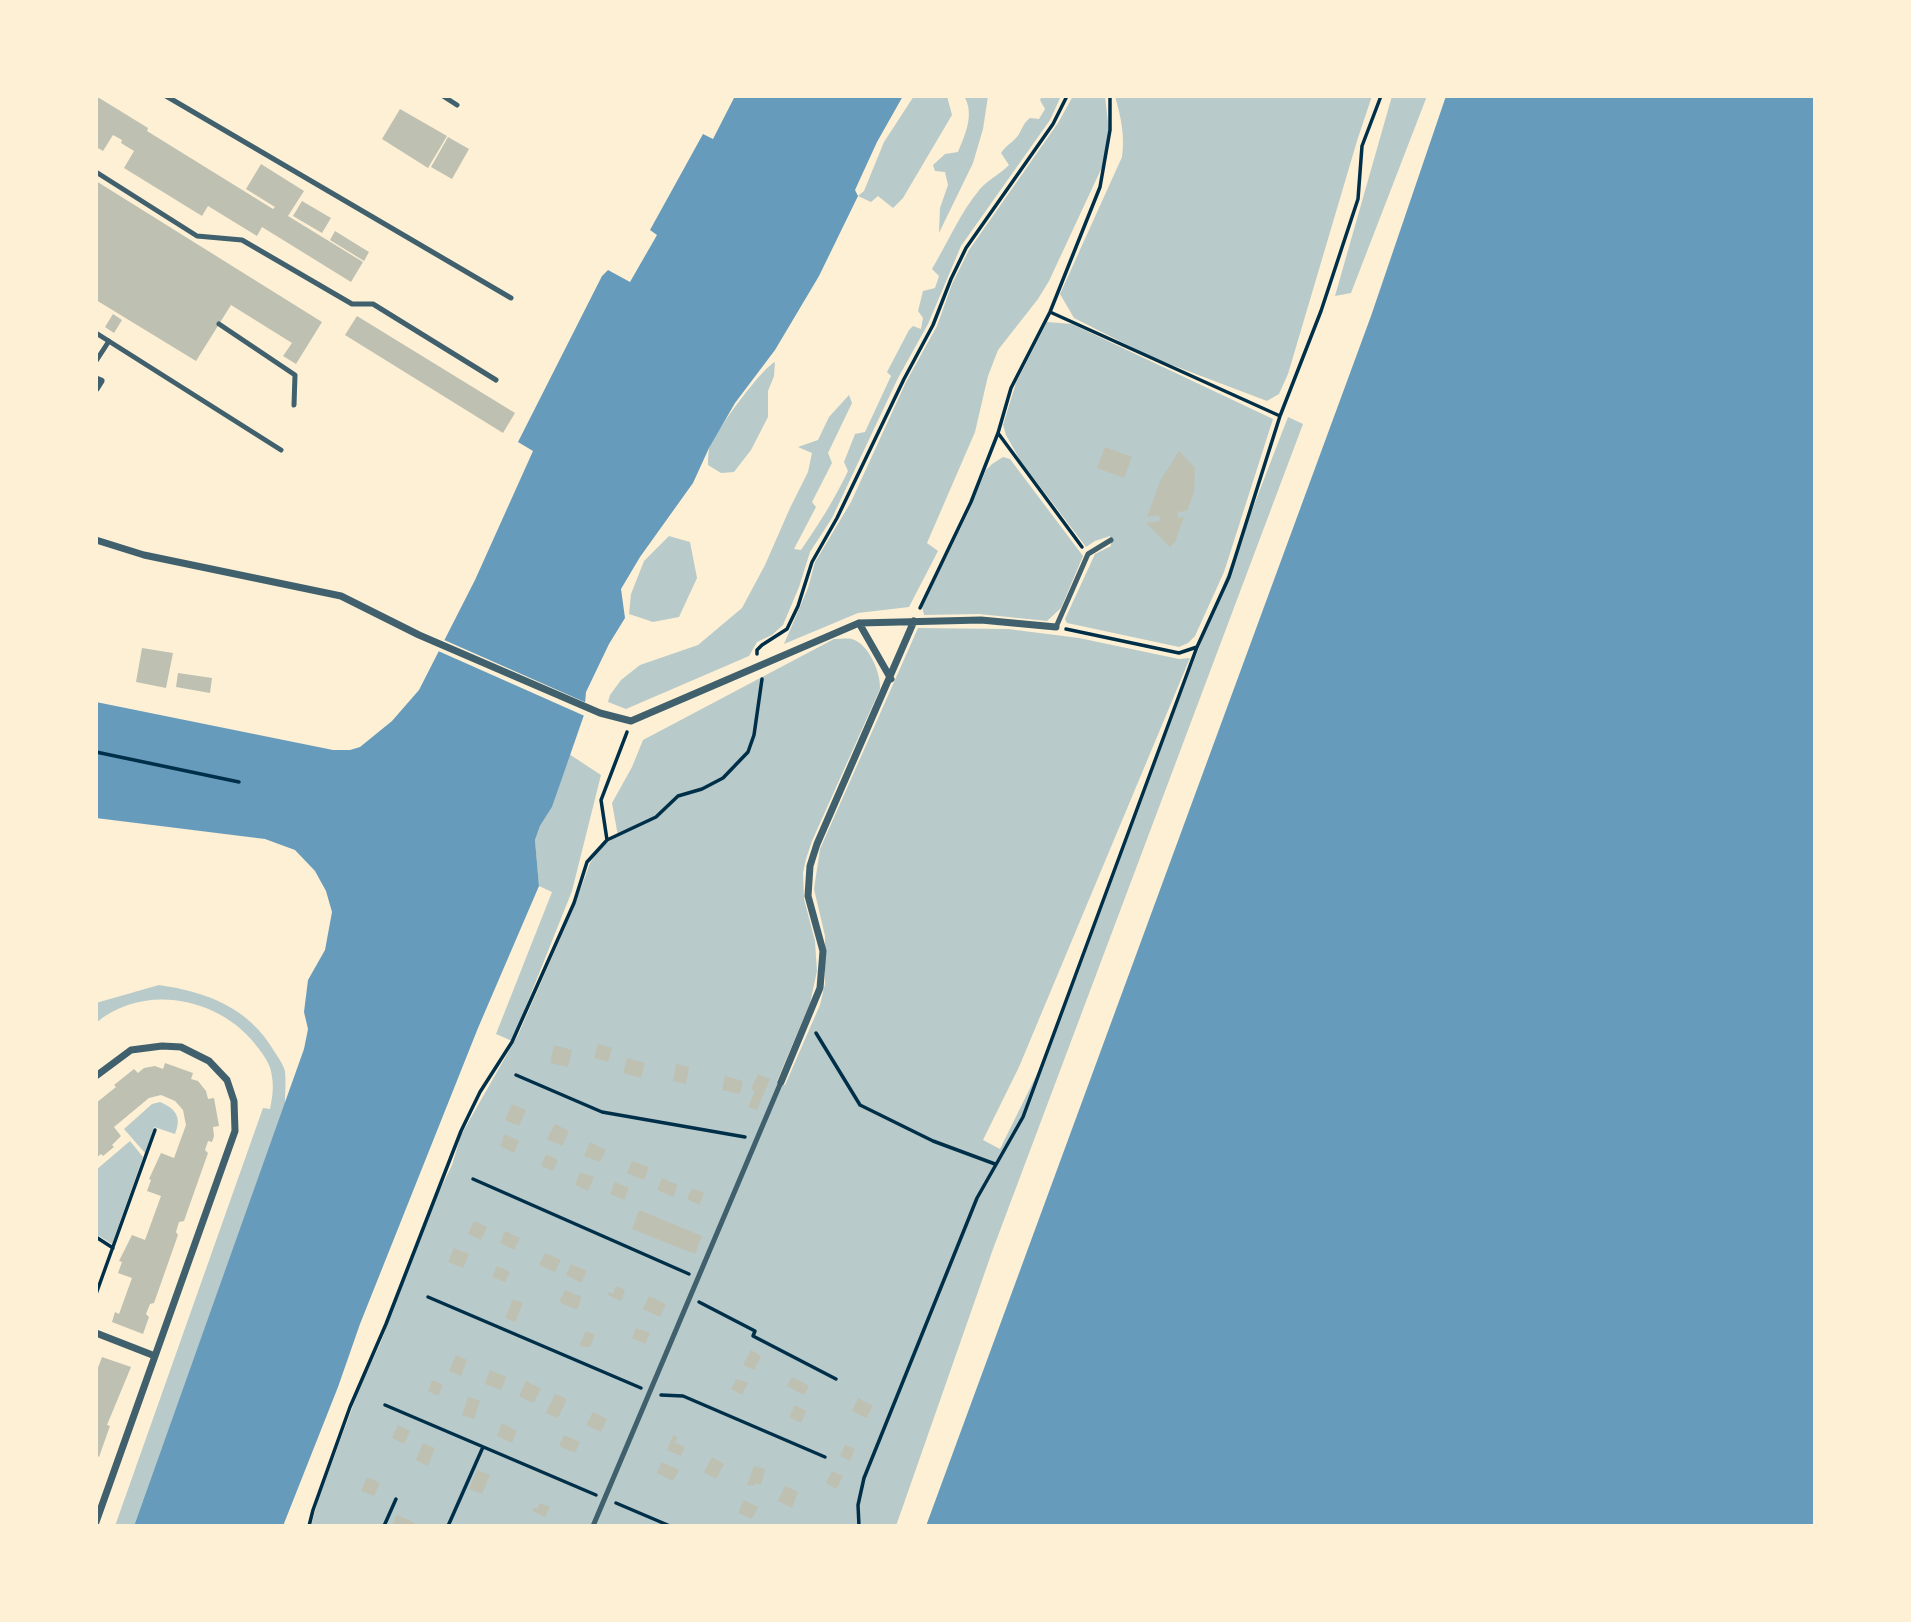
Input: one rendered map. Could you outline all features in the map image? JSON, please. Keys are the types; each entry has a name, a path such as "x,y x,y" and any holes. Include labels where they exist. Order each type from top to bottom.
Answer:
{"street":[{"path":"96,379 101,382 96,389"},
{"path":"96,540 144,555 341,596 419,635 600,713 631,722 859,623 981,620 1056,626"},
{"path":"781,1082 820,988 823,951 808,896 810,866 817,844 914,621"},
{"path":"859,623 891,679"},
{"path":"96,1076 131,1050 162,1046 181,1047 209,1061 227,1080 234,1101 235,1131 96,1522"},
{"path":"96,1333 155,1356"}],"lane":[{"path":"166,96 511,298"},
{"path":"443,96 457,105"},
{"path":"96,172 197,236 242,240 352,304 373,304 496,380"},
{"path":"219,324 295,374 294,405"},
{"path":"96,333 281,450"},
{"path":"96,361 109,341"},
{"path":"1056,626 1088,554 1111,540"},
{"path":"593,1526 781,1082"}],"path":[{"path":"309,1526 350,1407 386,1324 461,1131 512,1042 574,903 587,862 607,840 656,817 678,796 702,789 723,778 748,752 754,735 762,680 757,650 786,629 798,606 812,562 837,518 933,325 966,248 1053,124 1067,96"},
{"path":"914,621 971,502 998,433 1011,388 1050,312 1100,187 1110,130 1110,96"},
{"path":"859,1526 858,1505 864,1478 977,1198 1023,1117 1197,647 1228,577 1280,416 1321,311 1358,199 1362,146 1381,96"},
{"path":"1050,312 1280,416"},
{"path":"998,433 1088,554"},
{"path":"1056,626 1179,653 1197,647"},
{"path":"607,840 601,800 631,722"},
{"path":"96,752 239,782"},
{"path":"808,1021 860,1105 933,1141 995,1164"},
{"path":"516,1075 602,1112 758,1139"},
{"path":"96,1294 155,1130"},
{"path":"473,1179 697,1278"},
{"path":"96,1237 113,1248"},
{"path":"428,1297 650,1392 683,1396 825,1457"},
{"path":"689,1297 755,1331 753,1336 836,1379"},
{"path":"385,1405 670,1526"},
{"path":"448,1526 483,1447"},
{"path":"384,1526 396,1499"}],"shaded area":[{"path":"914,96 947,96 952,115 903,198 893,208 878,196 871,202 858,196 864,191 884,142"},
{"path":"964,96 988,96 983,129 973,163 939,233 940,208 948,185 945,172 935,171 933,165 945,154 958,152 969,117"},
{"path":"1042,96 1061,96 1050,120 961,246 928,324 898,378 832,518 810,552 783,625 772,635 757,642 749,656 626,709 608,702 621,680 640,665 698,645 742,608 808,472 812,453 798,447 818,440 829,417 849,395 852,403 828,453 832,463 812,502 816,507 794,549 801,550 848,471 844,462 855,434 865,432 891,376 887,372 909,330 913,326 921,329 923,318 918,311 923,291 935,288 939,276 932,269 973,198 983,185 1009,165 1001,153 1017,137 1030,118 1039,119 1045,109 1040,100"},
{"path":"1073,96 1105,96 1110,141 1103,165 1049,281 998,350 988,376 975,432 927,543 938,551 909,607 858,613 784,644 808,588 815,562 851,502 906,382 937,326 952,284 969,250 1058,123"},
{"path":"1115,96 1372,96 1288,374 1279,394 1267,401 1151,357 1074,318 1060,294 1122,157 1122,126"},
{"path":"1392,96 1427,96 1351,293 1335,296"},
{"path":"1047,322 1072,324 1273,419 1224,572 1195,636 1179,647 1067,623 1065,619 1095,554 1111,546 1110,536 1086,547 1020,460 1003,425 1016,383"},
{"path":"775,362 774,376 768,391 768,417 751,450 734,472 721,473 708,465 709,449 728,416 749,388"},
{"path":"1288,417 1303,424 993,1249 896,1526 311,1526 360,1387 380,1344 434,1202 452,1165 461,1135 518,1035 574,907 590,863 602,845 618,836 612,803 643,740 834,639 858,642 869,653 876,667 880,689 806,859 803,873 804,899 815,941 817,971 810,1003 777,1081 785,1085 820,1005 825,984 825,936 814,889 820,849 918,628 1008,629 1079,638 1179,659 1190,658 1019,1067 983,1140 1000,1149 1037,1074 1077,976 1178,702"},
{"path":"1003,457 1010,459 1083,556 1061,608 1047,621 979,614 924,615 922,607 986,470"},
{"path":"669,536 690,542 697,578 679,617 653,622 629,614 631,594 644,561"},
{"path":"569,754 601,775 572,891 512,1041 496,1034 552,892 539,886 535,840 552,807"},
{"path":"159,985 194,992 225,1004 252,1024 264,1036 284,1068 285,1104 134,1526 115,1526 263,1108 270,1109 273,1081 264,1055 255,1044 221,1015 201,1006 157,1000 135,1003 115,1010 96,1023 96,1003"},
{"path":"160,1102 176,1114 177,1128 175,1134 154,1127 145,1153 124,1129 152,1104"},
{"path":"130,1141 143,1157 112,1244 96,1234 96,1170"}],"water":[{"path":"735,96 903,96 877,142 855,190 858,196 819,276 775,350 735,403 709,448 693,483 640,557 621,589 625,618 586,692 584,715 552,807 535,840 539,886 478,1028 283,1526 134,1526 304,1049 308,1029 304,1012 308,980 325,950 332,912 326,891 315,871 295,850 265,839 96,818 96,702 333,750 360,747 392,721 419,690 475,580 533,451 518,442 602,276 608,270 630,282 657,235 650,230 703,134 713,139"},
{"path":"1446,96 1815,96 1815,1526 926,1526 1371,316"}],"pier":[{"path":"442,639 589,704 587,717 436,650"}],"building":[{"path":"96,96 273,209 275,207 246,189 261,164 304,191 288,216 363,262 351,282 262,227 257,236 208,206 202,216 124,168 134,151 121,143 122,140 113,135 103,151 96,147"},
{"path":"400,109 447,136 428,168 382,139"},
{"path":"448,137 469,149 452,179 431,167"},
{"path":"96,181 322,322 296,364 283,356 292,343 231,305 196,361 96,300"},
{"path":"302,201 331,218 322,233 293,216"},
{"path":"335,231 369,252 364,261 330,240"},
{"path":"113,314 122,320 114,333 105,327"},
{"path":"357,316 515,413 503,433 345,335"},
{"path":"1105,447 1132,457 1124,478 1097,468"},
{"path":"1179,451 1195,468 1194,492 1187,511 1177,512 1178,518 1184,517 1175,542 1170,547 1146,523 1160,521 1159,515 1147,517 1160,481"},
{"path":"142,648 173,653 166,688 136,682"},
{"path":"178,673 212,678 210,693 176,687"},
{"path":"598,1044 612,1048 608,1062 594,1058"},
{"path":"554,1045 572,1050 568,1067 550,1063"},
{"path":"627,1058 645,1063 641,1078 623,1073"},
{"path":"165,1063 193,1073 191,1079 198,1081 206,1091 208,1099 214,1098 219,1126 213,1127 212,1142 208,1141 205,1150 208,1153 184,1221 179,1222 176,1232 178,1235 154,1303 150,1304 146,1314 149,1317 143,1334 112,1322 115,1312 119,1314 132,1278 118,1273 122,1262 119,1261 132,1235 145,1240 161,1196 147,1191 151,1180 149,1179 161,1153 174,1158 186,1125 183,1110 175,1101 161,1095 149,1098 114,1127 121,1136 112,1145 114,1147 96,1158 96,1103 134,1069 138,1073 144,1068 155,1066 163,1069"},
{"path":"676,1064 689,1067 686,1084 673,1081"},
{"path":"758,1074 770,1079 757,1110 748,1107 755,1091 751,1089"},
{"path":"725,1076 743,1081 740,1094 722,1090"},
{"path":"512,1104 526,1110 519,1126 505,1120"},
{"path":"555,1124 569,1131 562,1146 547,1139"},
{"path":"505,1134 519,1141 514,1153 500,1146"},
{"path":"590,1142 606,1150 600,1162 584,1156"},
{"path":"546,1154 558,1160 553,1171 541,1166"},
{"path":"632,1161 649,1167 644,1180 627,1173"},
{"path":"580,1172 594,1177 588,1191 575,1185"},
{"path":"662,1178 678,1185 673,1197 657,1190"},
{"path":"615,1182 629,1188 624,1200 610,1194"},
{"path":"692,1188 704,1193 699,1205 687,1199"},
{"path":"639,1210 702,1236 695,1254 632,1229"},
{"path":"474,1221 487,1227 481,1240 468,1234"},
{"path":"505,1231 520,1238 514,1250 500,1243"},
{"path":"454,1248 469,1254 463,1268 448,1262"},
{"path":"545,1253 561,1260 555,1272 539,1265"},
{"path":"571,1264 587,1271 581,1283 566,1275"},
{"path":"497,1266 510,1272 505,1282 492,1277"},
{"path":"616,1286 625,1290 621,1301 608,1295 609,1292 613,1294"},
{"path":"565,1290 582,1297 577,1310 559,1302"},
{"path":"649,1296 666,1304 660,1317 643,1309"},
{"path":"513,1299 523,1303 515,1322 505,1318"},
{"path":"636,1328 650,1333 645,1344 632,1338"},
{"path":"586,1331 595,1335 590,1347 579,1346"},
{"path":"751,1350 761,1356 754,1370 743,1365"},
{"path":"456,1355 467,1360 461,1376 449,1371"},
{"path":"102,1357 131,1367 107,1425 110,1426 99,1457 96,1455 96,1373"},
{"path":"490,1370 506,1377 501,1390 485,1384"},
{"path":"792,1377 809,1386 804,1395 787,1386"},
{"path":"736,1379 748,1383 742,1395 731,1389"},
{"path":"432,1380 443,1385 438,1396 428,1391"},
{"path":"526,1381 541,1389 533,1403 519,1396"},
{"path":"555,1394 567,1399 558,1418 546,1413"},
{"path":"468,1397 480,1401 474,1419 462,1415"},
{"path":"858,1398 873,1406 866,1418 852,1411"},
{"path":"795,1405 806,1411 801,1423 789,1417"},
{"path":"593,1412 607,1419 601,1432 586,1425"},
{"path":"502,1423 517,1431 512,1443 497,1436"},
{"path":"398,1425 410,1431 404,1444 392,1438"},
{"path":"564,1435 580,1442 575,1453 559,1446"},
{"path":"673,1435 677,1437 675,1443 685,1447 681,1456 667,1450"},
{"path":"423,1443 435,1448 428,1466 416,1460"},
{"path":"845,1445 855,1449 850,1461 840,1456"},
{"path":"712,1457 724,1464 716,1479 704,1472"},
{"path":"662,1462 679,1470 673,1481 657,1473"},
{"path":"754,1466 765,1469 761,1485 747,1485"},
{"path":"477,1470 490,1475 482,1494 469,1489"},
{"path":"832,1471 843,1476 836,1489 826,1483"},
{"path":"367,1477 380,1483 374,1496 361,1491"},
{"path":"785,1486 798,1492 792,1508 778,1501"},
{"path":"744,1500 758,1507 752,1519 738,1513"},
{"path":"540,1503 550,1507 545,1517 533,1511"},
{"path":"397,1515 415,1523 414,1526 392,1526"}]}
